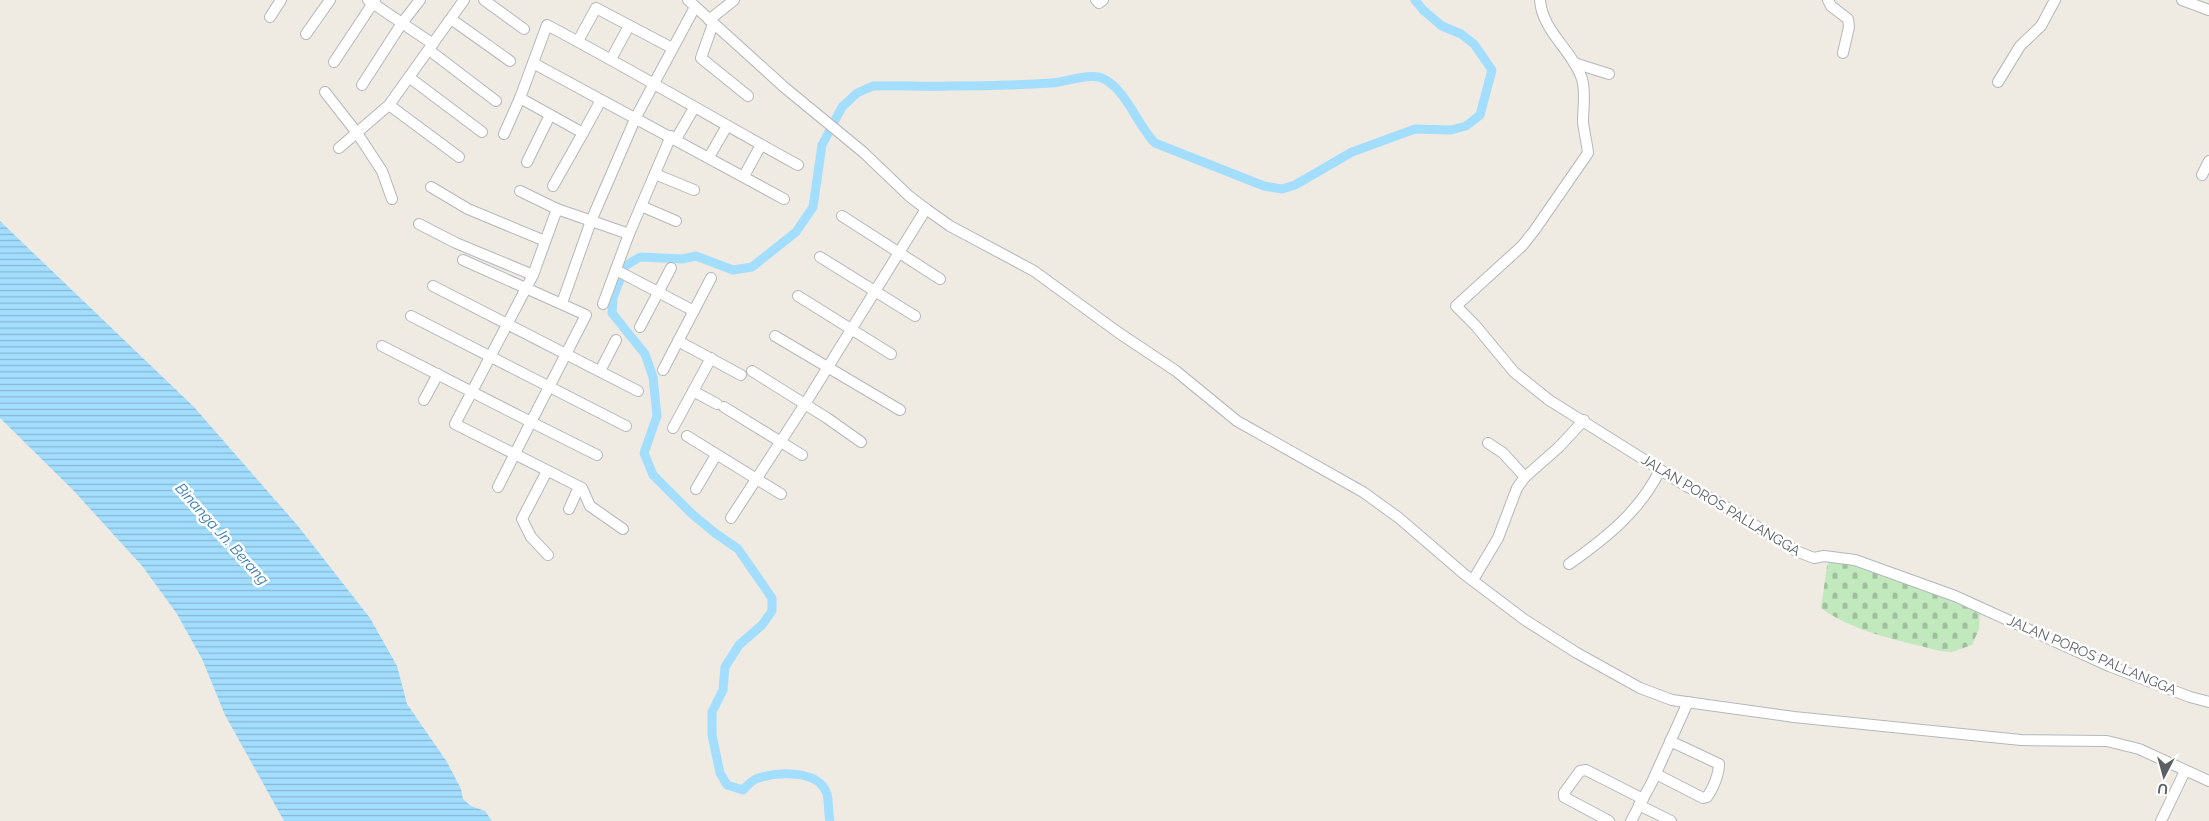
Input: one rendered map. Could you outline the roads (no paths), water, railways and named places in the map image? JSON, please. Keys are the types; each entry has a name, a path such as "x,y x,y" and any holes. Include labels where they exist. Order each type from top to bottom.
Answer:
{"street":[{"path":"270,17 282,0"},
{"path":"306,34 330,0"},
{"path":"362,85 402,23 420,0"},
{"path":"339,148 389,105 464,0"},
{"path":"484,0 524,29"},
{"path":"734,0 711,22 700,58 748,96"},
{"path":"1096,0 1099,3 1103,0"},
{"path":"1540,0 1542,13 1574,63 1610,74"},
{"path":"1828,0 1831,6 1848,19 1849,27 1842,53"},
{"path":"1998,82 2020,46 2041,26 2055,0"},
{"path":"2182,0 2209,10"},
{"path":"334,62 372,1 402,23 496,101"},
{"path":"564,299 591,221 636,117 672,48 691,3 742,47 784,87 839,131 926,209 950,226 1014,259 1047,279 1087,310 1181,375 1236,421 1362,492 1399,518 1426,543 1533,625 1583,656 1650,693 1672,700 1794,717 1977,736 2044,741 2107,741 2139,750 2209,781"},
{"path":"578,41 596,8 672,48"},
{"path":"451,19 510,61"},
{"path":"504,134 534,63 547,25 654,82 694,108 798,165"},
{"path":"611,59 629,26"},
{"path":"534,63 784,199"},
{"name":"JALAN POROS PALLANGGA","path":"1574,63 1582,79 1583,125 1588,153 1530,237 1457,304 1457,308 1475,325 1502,359 1531,386 1660,470 1807,556 1855,560 1931,587 2062,643 2110,666 2190,697 2209,702"},
{"path":"410,78 482,132"},
{"path":"325,92 357,133 382,171 392,199"},
{"path":"520,98 583,133"},
{"path":"553,186 601,100"},
{"path":"389,105 459,157"},
{"path":"603,304 620,272 629,234 655,174 673,138 694,108"},
{"path":"527,162 550,115"},
{"path":"709,157 727,126"},
{"path":"744,176 761,145"},
{"path":"2202,175 2209,161"},
{"path":"655,174 694,190"},
{"path":"431,187 468,209 545,241"},
{"path":"520,191 556,209 629,234"},
{"path":"641,206 676,221"},
{"path":"556,209 529,282 455,424 579,487 586,496 590,506 623,529"},
{"path":"731,518 805,404 926,209"},
{"path":"842,216 940,279"},
{"path":"419,224 564,299 586,315 498,487"},
{"path":"820,257 915,316"},
{"path":"463,260 529,282"},
{"path":"640,327 671,268"},
{"path":"620,272 694,311"},
{"path":"663,370 711,278"},
{"path":"433,286 638,391"},
{"path":"798,296 891,354"},
{"path":"411,316 626,426"},
{"path":"775,336 900,410"},
{"path":"600,371 616,340"},
{"path":"678,341 742,375"},
{"path":"382,346 597,455"},
{"path":"673,428 711,358"},
{"path":"752,371 827,418 861,442"},
{"path":"424,400 438,374"},
{"path":"693,391 721,405 802,455"},
{"path":"1473,580 1498,538 1510,501 1525,477 1559,447 1584,420"},
{"path":"687,436 781,494"},
{"path":"1488,443 1503,453 1525,477"},
{"path":"696,488 716,455"},
{"path":"547,470 522,519 531,537 548,555"},
{"path":"1569,564 1605,538 1628,517 1660,470"},
{"path":"569,509 579,487"},
{"path":"1631,821 1656,774 1688,702"},
{"path":"1656,774 1703,798 1707,798 1709,794 1718,772 1719,764 1670,740"},
{"path":"1609,821 1564,797 1564,793 1580,771 1586,770 1671,821"},
{"path":"2161,821 2185,770"}],"water":[{"name":"Binanga Jn. Berang","path":"0,221 194,407 298,526 370,618 397,666 407,704 447,762 461,789 463,799 471,806 485,811 492,821 284,821 225,715 202,659 177,614 143,567 73,490 0,418"}],"waterway":[{"path":"830,821 827,794 823,786 807,776 797,774 766,776 756,779 743,790 727,785 720,773 712,735 712,712 723,690 725,667 739,645 762,625 772,611 772,598 738,549 692,514 653,475 644,453 657,416 653,377 645,354 612,313 613,298 625,266 640,257 682,259 696,256 733,270 752,267 796,232 813,207 822,145 842,107 857,93 873,86 1013,85 1052,83 1086,77 1099,77 1112,84 1119,91 1155,143 1264,186 1282,189 1295,185 1352,152 1415,129 1451,130 1466,126 1480,115 1492,70 1474,44 1461,34 1442,26 1423,10 1415,0"}]}
